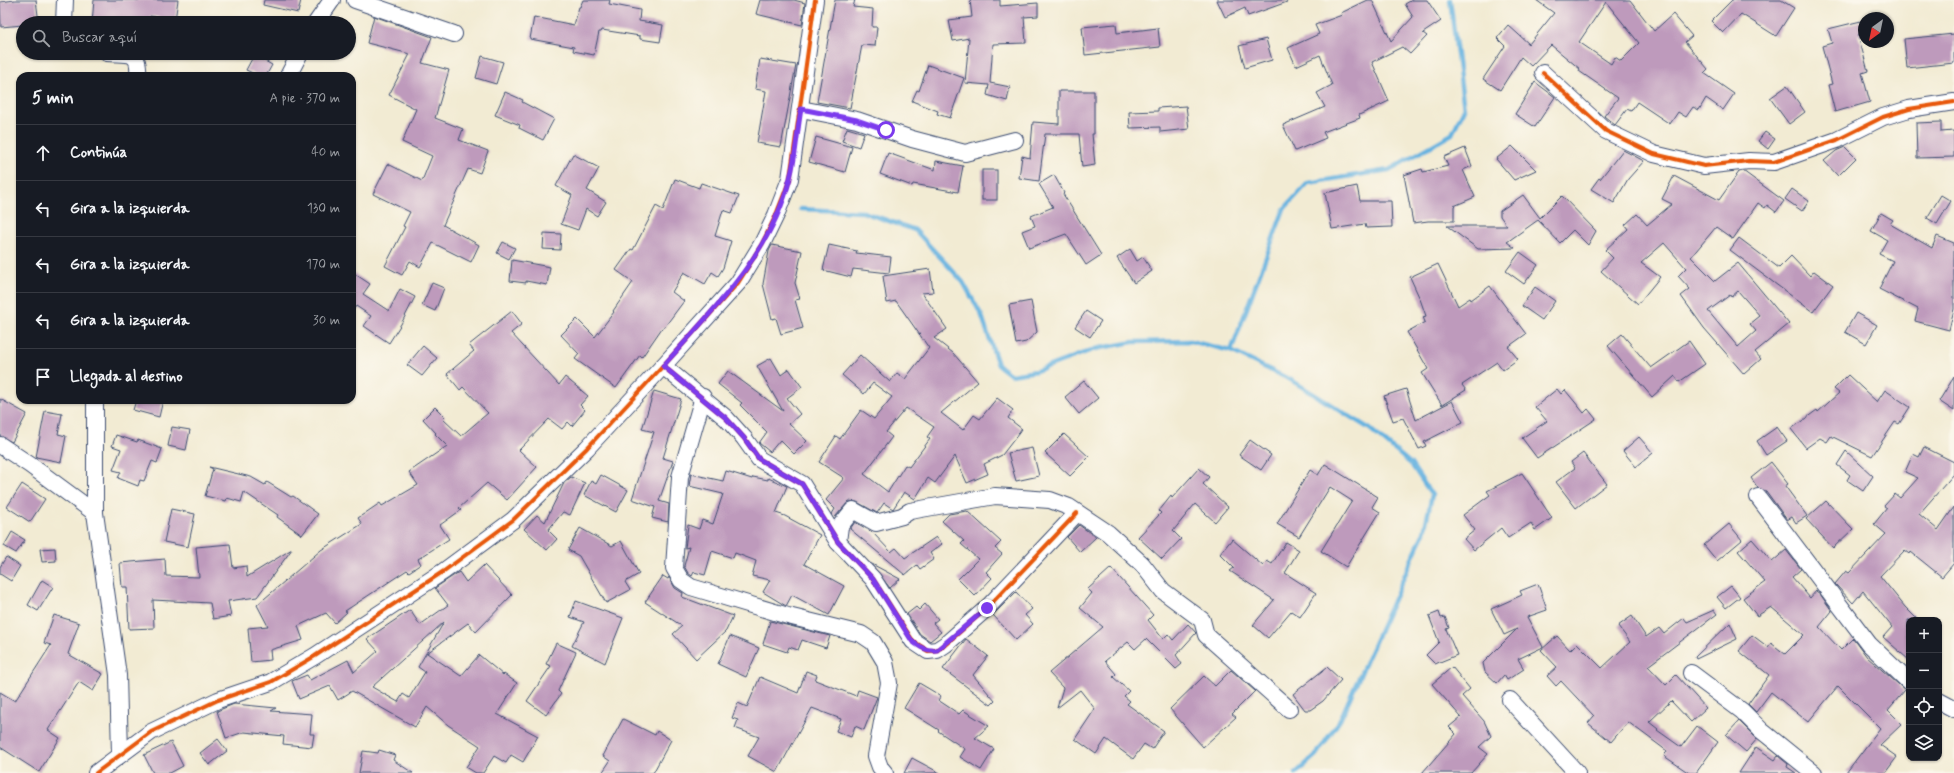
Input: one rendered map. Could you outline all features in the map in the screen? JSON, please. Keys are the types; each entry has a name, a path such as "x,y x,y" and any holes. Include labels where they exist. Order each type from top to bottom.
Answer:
{"street":[{"path":"64,16 65,0"},
{"path":"320,16 332,0"},
{"path":"355,0 454,34"},
{"path":"96,773 152,732 218,700 271,682 316,656 444,571 513,520 587,448 738,283 762,244 776,215 790,178 801,109 815,0"},
{"path":"137,60 139,63 138,72"},
{"path":"290,72 296,60"},
{"path":"1543,73 1606,131 1654,154 1704,166 1749,161 1774,162 1837,140 1882,117 1909,109 1954,102"},
{"path":"801,109 857,120 912,139 965,153 1015,140"},
{"path":"663,366 726,418 744,438 759,459 802,484 838,542 873,579 912,641 928,651 937,650 987,608 1077,513"},
{"path":"702,397 680,477 674,568 681,580 690,586 788,616 861,634 873,642 886,662 889,683 876,756 880,767 885,773"},
{"path":"94,404 95,513 118,675 120,754"},
{"path":"0,445 30,464 95,513"},
{"path":"838,542 840,526 853,510 876,523 902,516 910,511 995,496 1050,500 1069,507 1108,533 1142,564 1163,591 1202,620 1206,635 1289,709"},
{"path":"1758,497 1869,644 1906,679"},
{"path":"1691,673 1742,711 1762,731 1814,773"},
{"path":"1510,700 1577,773"},
{"path":"1942,703 1954,709"}],"building":[{"path":"36,0 38,16 16,16 16,26 1,27 0,2"},
{"path":"94,0 178,0 176,16 93,16"},
{"path":"264,0 301,0 298,13 263,5"},
{"path":"583,0 610,0 609,4 640,10 639,21 663,25 660,42 640,39 640,36 602,30 599,32 594,55 573,51 574,47 530,39 534,17 574,25 579,7"},
{"path":"760,0 794,0 805,3 802,25 756,14"},
{"path":"835,0 855,0 853,7 873,9 872,27 877,27 875,46 862,45 850,108 817,102"},
{"path":"970,0 1000,0 1000,6 1038,3 1038,16 1024,17 1026,43 993,44 990,83 1010,87 1007,101 987,95 989,85 965,83 969,38 953,41 949,20 972,17"},
{"path":"1217,0 1287,0 1287,2 1248,16 1245,8 1225,17"},
{"path":"1368,0 1372,0 1391,41 1413,17 1405,4 1412,0 1427,0 1441,21 1423,33 1427,36 1410,54 1402,47 1372,62 1389,101 1359,115 1360,118 1323,132 1326,138 1295,151 1283,125 1325,107 1317,93 1332,85 1320,55 1296,66 1288,48 1319,34 1315,25 1342,15 1341,13"},
{"path":"1536,0 1630,0 1654,31 1673,14 1692,36 1685,42 1708,69 1704,73 1734,94 1723,110 1706,98 1699,110 1693,107 1686,117 1678,112 1670,124 1637,102 1631,111 1627,109 1615,125 1604,116 1618,98 1579,71 1580,69 1551,45 1531,66 1521,57 1500,90 1483,79 1505,46 1497,38 1508,25 1529,44 1554,13","holes":["1606,2 1639,43 1621,61 1615,57 1611,64 1579,42"]},
{"path":"1732,0 1781,0 1794,8 1776,36 1741,14 1723,33 1711,21"},
{"path":"374,16 432,37 422,63 449,70 435,118 463,129 459,140 488,151 480,173 468,169 443,225 479,245 471,262 433,243 420,267 410,261 402,275 385,266 405,227 403,226 410,212 373,194 388,164 422,181 432,156 402,142 416,109 389,95 410,54 367,43"},
{"path":"1858,22 1858,48 1862,48 1868,71 1862,73 1870,102 1835,112 1828,85 1832,84 1822,46 1832,43 1828,29"},
{"path":"1116,24 1117,33 1158,28 1160,47 1085,55 1082,27"},
{"path":"1954,34 1954,63 1907,68 1904,39"},
{"path":"1266,39 1272,60 1245,68 1239,46"},
{"path":"482,56 503,62 496,84 476,78"},
{"path":"760,59 796,65 781,147 757,143 766,91 755,89"},
{"path":"251,60 263,60 272,65 268,72 250,72 246,70"},
{"path":"928,65 964,78 950,118 937,114 938,111 912,101 917,90 919,91"},
{"path":"1535,82 1555,97 1535,127 1515,114"},
{"path":"1787,86 1805,112 1789,124 1770,98"},
{"path":"1059,91 1094,91 1094,134 1092,134 1095,165 1082,167 1079,134 1045,134 1039,181 1019,178 1022,156 1030,158 1033,122 1059,124"},
{"path":"505,92 523,100 522,102 554,119 543,140 519,128 520,125 495,115"},
{"path":"1186,106 1189,129 1160,132 1160,127 1130,128 1129,112 1158,111 1158,108"},
{"path":"1941,122 1941,132 1954,131 1954,157 1917,158 1916,123"},
{"path":"847,128 864,133 859,147 842,141"},
{"path":"1765,132 1775,139 1768,149 1758,141"},
{"path":"816,137 852,147 845,172 809,162"},
{"path":"1512,146 1536,170 1514,180 1496,159"},
{"path":"1845,147 1856,158 1838,176 1824,161 1836,151"},
{"path":"1465,148 1472,166 1463,170 1475,197 1454,206 1454,221 1428,221 1413,223 1404,175 1422,169 1423,172 1448,166 1444,157"},
{"path":"1623,150 1644,161 1628,179 1614,203 1591,189"},
{"path":"888,153 935,170 936,161 963,166 958,192 913,184 912,186 880,174"},
{"path":"573,154 599,168 587,190 606,202 597,216 586,209 578,230 561,224 572,195 556,186"},
{"path":"982,170 997,170 997,200 982,200"},
{"path":"1743,171 1784,201 1776,212 1767,205 1765,208 1758,203 1733,239 1716,227 1691,257 1715,281 1738,263 1789,324 1755,352 1761,359 1744,374 1704,328 1681,296 1690,289 1678,276 1686,268 1664,243 1641,263 1660,277 1638,304 1601,271 1613,258 1605,250 1628,229 1625,225 1637,214 1647,225 1672,204 1662,199 1674,176 1719,200 1739,172","holes":["1738,291 1760,316 1750,324 1756,331 1738,347 1708,311"]},
{"path":"1054,175 1064,193 1063,194 1101,255 1086,265 1066,234 1029,248 1022,231 1035,226 1031,216 1053,207 1039,184"},
{"path":"675,179 699,188 701,183 739,196 732,213 723,210 715,236 731,241 723,268 718,276 712,272 705,284 684,272 672,292 684,301 663,329 662,328 642,357 640,355 616,388 575,359 579,354 561,335 577,319 595,337 614,312 613,311 633,282 616,270 631,249 633,250 656,206 663,210"},
{"path":"1357,186 1360,201 1391,201 1392,227 1366,228 1365,224 1332,229 1325,193"},
{"path":"1792,189 1809,201 1802,211 1785,199"},
{"path":"1523,195 1540,218 1562,196 1596,231 1588,245 1573,230 1560,243 1538,220 1507,242 1515,248 1478,249 1447,226 1507,226 1500,216 1500,211"},
{"path":"1941,195 1951,201 1937,224 1927,218"},
{"path":"1881,213 1893,220 1890,224 1932,248 1937,236 1954,243 1954,309 1949,330 1915,321 1918,309 1879,289 1893,261 1879,254 1887,240 1871,231"},
{"path":"544,233 561,234 560,250 543,249"},
{"path":"1739,238 1779,268 1791,256 1810,276 1814,271 1833,285 1813,312 1730,250"},
{"path":"503,242 515,248 509,259 497,253"},
{"path":"772,245 802,251 795,283 800,299 795,300 803,328 781,334 776,318 772,319 763,284 769,251"},
{"path":"829,245 857,251 856,253 891,257 889,273 853,269 851,277 823,270"},
{"path":"1130,249 1137,261 1143,257 1152,271 1134,283 1117,258"},
{"path":"1520,252 1538,265 1524,284 1506,271"},
{"path":"512,260 550,267 547,285 526,281 526,283 510,281"},
{"path":"1438,264 1458,306 1470,298 1471,300 1490,286 1526,334 1508,347 1518,359 1503,370 1497,362 1462,385 1466,390 1442,405 1422,373 1428,369 1407,332 1425,322 1423,317 1426,316 1410,277"},
{"path":"930,269 933,292 922,293 947,329 934,338 953,353 978,382 941,413 963,430 974,415 980,419 997,398 1013,410 1008,418 1022,429 1002,455 984,464 988,474 967,483 955,456 935,483 928,478 915,499 904,492 893,509 884,503 877,513 857,502 849,501 835,517 832,514 835,509 826,500 844,478 819,462 836,436 840,439 861,410 874,419 892,397 873,383 864,394 842,375 860,355 890,382 897,373 905,379 929,348 896,301 887,303 883,276","holes":["906,408 934,427 927,437 930,439 909,467 905,465 888,492 864,474 892,437 886,432"]},
{"path":"356,275 370,284 363,294 389,311 400,289 415,297 389,343 364,326 371,316 356,306"},
{"path":"432,283 444,288 435,311 422,305"},
{"path":"1535,287 1555,301 1542,320 1522,306"},
{"path":"1031,301 1037,332 1026,342 1016,344 1009,305"},
{"path":"512,311 522,324 511,333 559,385 565,377 588,396 580,405 585,410 572,426 568,422 562,429 549,419 519,450 537,467 507,500 487,483 459,508 461,510 440,525 449,539 418,559 421,564 409,572 407,570 345,611 347,612 335,623 326,613 298,626 303,640 270,650 271,660 251,662 248,628 268,626 257,605 321,550 362,524 358,518 380,503 382,506 418,485 409,472 447,446 423,419 435,407 445,417 443,419 461,436 488,413 463,387 460,390 447,374 474,351 469,345"},
{"path":"1086,311 1101,321 1090,337 1075,327"},
{"path":"1856,313 1877,325 1866,344 1845,332"},
{"path":"1622,334 1651,368 1689,341 1705,364 1679,382 1675,376 1652,397 1608,346"},
{"path":"423,346 437,358 422,376 407,365"},
{"path":"771,358 781,375 789,369 802,387 787,398 800,414 789,424 807,441 794,454 780,440 770,452 759,443 767,432 740,405 742,403 718,384 728,371 783,411 757,366"},
{"path":"1848,375 1877,402 1885,390 1910,407 1899,424 1895,422 1872,456 1831,436 1827,442 1820,438 1806,448 1791,429 1817,410 1818,412 1839,393 1834,389"},
{"path":"1954,377 1954,411 1939,401"},
{"path":"1084,381 1098,398 1079,414 1065,397"},
{"path":"1406,389 1416,420 1452,401 1463,422 1424,442 1426,446 1419,449 1403,418 1393,421 1384,396"},
{"path":"1557,389 1561,394 1565,390 1584,413 1588,409 1596,419 1537,458 1522,438 1547,421 1535,407"},
{"path":"654,391 681,399 663,458 673,461 659,501 669,504 668,522 652,518 655,507 632,499 654,432 642,429"},
{"path":"0,399 27,414 12,442 0,436"},
{"path":"135,404 162,404 159,417 133,410"},
{"path":"45,411 62,414 58,434 66,436 61,462 36,457"},
{"path":"172,427 190,430 186,450 168,446"},
{"path":"1777,427 1787,441 1766,455 1757,441"},
{"path":"1064,434 1089,457 1070,476 1045,453"},
{"path":"116,435 137,442 138,440 162,449 157,463 152,461 144,481 140,480 138,486 118,478 121,472 113,470 121,449 112,446"},
{"path":"1639,437 1653,453 1636,467 1623,451"},
{"path":"1250,440 1271,455 1261,470 1239,455"},
{"path":"1924,447 1954,462 1954,474 1919,514 1938,530 1954,507 1954,563 1942,577 1911,552 1910,554 1905,550 1880,576 1915,617 1906,617 1906,657 1883,637 1892,627 1863,591 1853,603 1835,584 1846,571 1849,573 1886,534 1874,524 1887,508 1884,506 1895,494 1900,498 1918,478 1905,472 1913,454 1919,457"},
{"path":"1032,448 1039,476 1016,481 1008,453"},
{"path":"1846,451 1873,476 1863,491 1847,480 1850,475 1837,465"},
{"path":"1583,453 1607,484 1576,508 1556,482 1575,468 1571,462"},
{"path":"1771,462 1788,484 1785,486 1807,516 1796,523 1792,517 1787,520 1766,491 1758,488 1751,478"},
{"path":"1325,464 1378,497 1372,507 1380,512 1346,567 1321,551 1352,501 1330,487 1299,537 1277,524 1310,470 1318,475"},
{"path":"209,467 251,477 265,485 267,482 291,497 293,496 318,514 302,535 277,517 278,515 244,492 241,502 227,498 226,501 205,496 213,469"},
{"path":"1199,468 1209,477 1203,484 1228,507 1215,522 1195,504 1173,531 1181,539 1162,559 1138,537 1161,513 1159,511 1171,496 1172,498"},
{"path":"726,471 752,479 753,477 768,480 768,478 787,486 776,513 785,516 820,535 804,564 844,586 829,615 792,595 786,606 763,592 770,580 752,576 756,561 735,553 733,558 712,551 705,575 694,572 692,576 688,573 684,566 689,547 685,548 688,525 699,529 702,520 713,524 723,494 689,486 691,474 723,481"},
{"path":"1522,473 1552,518 1535,530 1531,523 1508,538 1501,528 1474,550 1464,539 1475,530 1463,515 1490,495 1487,491"},
{"path":"601,475 628,490 616,512 584,495 591,481 596,484"},
{"path":"571,477 585,483 570,515 563,512 548,530 557,539 547,550 524,529 537,515 545,522 564,483"},
{"path":"22,484 45,499 30,522 7,507"},
{"path":"1826,501 1853,529 1833,548 1806,519"},
{"path":"171,509 195,514 188,547 164,542"},
{"path":"967,511 1001,542 995,548 1002,554 986,572 992,578 975,596 958,579 978,559 961,544 964,541 942,521 949,514"},
{"path":"855,522 872,532 891,552 896,548 905,558 936,537 942,544 930,553 934,559 920,569 917,565 905,575 850,529"},
{"path":"1729,524 1742,540 1717,561 1704,545"},
{"path":"1079,525 1096,537 1080,552 1067,537"},
{"path":"580,528 612,546 621,541 639,574 625,582 630,590 606,603 579,556 568,550"},
{"path":"12,532 25,540 16,553 4,546"},
{"path":"1232,539 1263,566 1267,561 1272,564 1286,542 1299,550 1285,573 1316,593 1300,617 1291,611 1268,638 1253,625 1274,600 1230,571 1234,568 1220,554"},
{"path":"1752,539 1772,562 1786,550 1801,569 1792,577 1810,598 1816,591 1820,594 1832,611 1819,627 1841,650 1853,638 1867,657 1905,690 1888,710 1902,724 1880,745 1897,757 1885,773 1846,773 1880,728 1838,686 1808,722 1771,692 1756,712 1748,704 1769,675 1739,651 1752,635 1768,647 1771,643 1785,654 1804,635 1771,607 1757,616 1743,598 1765,582 1738,551"},
{"path":"230,544 233,568 246,566 247,577 292,549 257,597 228,601 231,616 213,619 210,603 153,600 154,628 129,629 127,587 122,587 120,563 165,559 166,576 199,577 196,547"},
{"path":"55,548 56,561 42,562 40,549"},
{"path":"6,557 20,566 11,581 0,574 0,567"},
{"path":"870,563 900,579 890,588"},
{"path":"484,565 512,595 476,632 468,623 427,653 461,676 479,655 503,675 504,674 517,683 497,714 538,736 523,762 511,755 506,763 494,756 483,773 476,773 466,767 480,746 448,725 427,707 415,727 352,691 338,700 330,686 299,699 292,681 307,675 310,680 348,660 354,672 378,651 367,639 410,610 420,625 448,605 435,588 459,572 466,582","holes":["444,622 418,667 425,672 409,698 403,694 398,702 372,687"]},
{"path":"1111,568 1153,615 1148,620 1163,639 1168,634 1173,640 1188,624 1196,633 1176,655 1182,664 1176,669 1146,639 1135,649 1128,642 1105,661 1116,674 1113,677 1129,691 1124,696 1130,701 1127,704 1164,731 1152,749 1144,744 1133,759 1106,739 1096,754 1075,739 1095,709 1080,690 1057,708 1063,688 1049,673 1103,627 1080,608 1092,593 1088,589"},
{"path":"663,576 668,579 669,577 675,588 683,593 682,597 733,616 726,631 696,659 673,634 682,626 645,602"},
{"path":"42,580 53,587 38,611 28,605"},
{"path":"1538,584 1547,610 1527,617 1543,647 1518,659 1524,669 1507,680 1504,675 1497,683 1485,672 1483,663 1517,629 1504,635 1491,609 1522,595 1520,591"},
{"path":"1731,586 1740,597 1726,608 1717,597"},
{"path":"1016,592 1032,609 1025,615 1033,624 1016,640 993,615"},
{"path":"576,601 623,618 605,663 572,646 584,622 570,617"},
{"path":"925,604 938,619 933,623 941,632 930,641 920,634 907,614 916,607 919,610"},
{"path":"1714,610 1717,614 1648,666 1666,685 1676,675 1706,708 1691,722 1671,701 1649,722 1658,729 1657,730 1681,747 1697,726 1718,742 1696,773 1689,773 1664,756 1667,751 1628,722 1611,742 1588,723 1594,716 1561,681 1556,686 1547,676 1557,667 1541,650 1557,636 1570,650 1577,643 1602,668 1630,642 1618,626 1632,616 1646,637 1659,628 1664,634 1684,618 1687,622"},
{"path":"1439,612 1441,618 1445,617 1449,628 1446,629 1457,655 1435,664 1426,655 1439,642 1429,616"},
{"path":"54,615 79,623 68,654 103,674 93,691 79,682 48,730 60,738 39,772 0,747 0,692 15,701 51,645 44,643"},
{"path":"770,621 830,636 826,648 802,640 798,650 789,647 787,652 763,644"},
{"path":"1730,623 1737,639 1696,659 1695,657"},
{"path":"730,636 759,648 746,677 718,664"},
{"path":"966,639 988,656 973,675 995,701 991,705 943,669"},
{"path":"556,643 576,652 558,691 561,694 546,715 527,701 551,666 546,664"},
{"path":"1327,667 1341,680 1323,701 1310,710 1305,710 1293,694"},
{"path":"1452,667 1470,689 1462,696 1484,721 1491,736 1479,747 1488,754 1471,773 1422,773 1456,734 1449,727 1461,717 1432,684"},
{"path":"1231,670 1255,691 1232,714 1236,717 1203,747 1170,709 1204,676 1215,686"},
{"path":"806,671 817,675 815,680 856,696 858,690 877,697 864,730 855,726 851,737 836,731 841,719 812,708 777,772 748,756 759,737 735,728 738,720 732,718 738,703 747,707 760,677 798,693"},
{"path":"919,683 941,696 938,700 959,714 963,710 989,726 975,738 994,749 981,770 960,757 965,749 938,731 939,730 904,708"},
{"path":"234,704 276,708 271,711 312,714 310,734 314,734 312,747 283,744 284,736 244,732 226,738 217,711"},
{"path":"623,719 655,735 657,731 671,740 653,773 602,773 610,761 603,756"},
{"path":"1739,721 1757,739 1746,752 1726,735"},
{"path":"218,739 227,751 209,765 200,753"},
{"path":"171,742 183,766 170,773 153,773 144,755"},
{"path":"1756,747 1775,760 1778,756 1788,764 1787,767 1796,773 1739,773"},
{"path":"379,750 395,755 393,760 413,773 359,773 363,751 378,753"},
{"path":"912,758 940,773 904,773"}],"waterway":[{"path":"1231,351 1284,209 1308,183 1389,170 1452,134 1464,109 1450,0"},
{"path":"800,209 863,212 915,230 963,282 982,316 998,365 1011,375 1036,371 1095,349 1133,342 1190,341 1231,351 1291,380 1370,429 1411,464 1432,495 1424,532 1340,720 1316,755 1296,773"}],"cycle path":[{"path":"96,773 151,732 218,700 271,682 315,656 444,571 513,520 587,448 738,283 762,244 776,215 790,179 815,0"},
{"path":"1543,73 1606,131 1654,154 1704,166 1749,161 1774,162 1837,140 1883,117 1909,109 1954,102"},
{"path":"663,366 726,418 744,438 759,459 802,484 838,542 873,579 913,641 928,651 937,650 946,644 987,608 1077,513"}],"route":[{"path":"886,130 857,120 801,109 790,178 776,215 762,244 738,283 663,366 726,418 744,438 759,459 802,484 838,542 873,579 912,641 919,647 928,651 937,650 987,608"}]}
